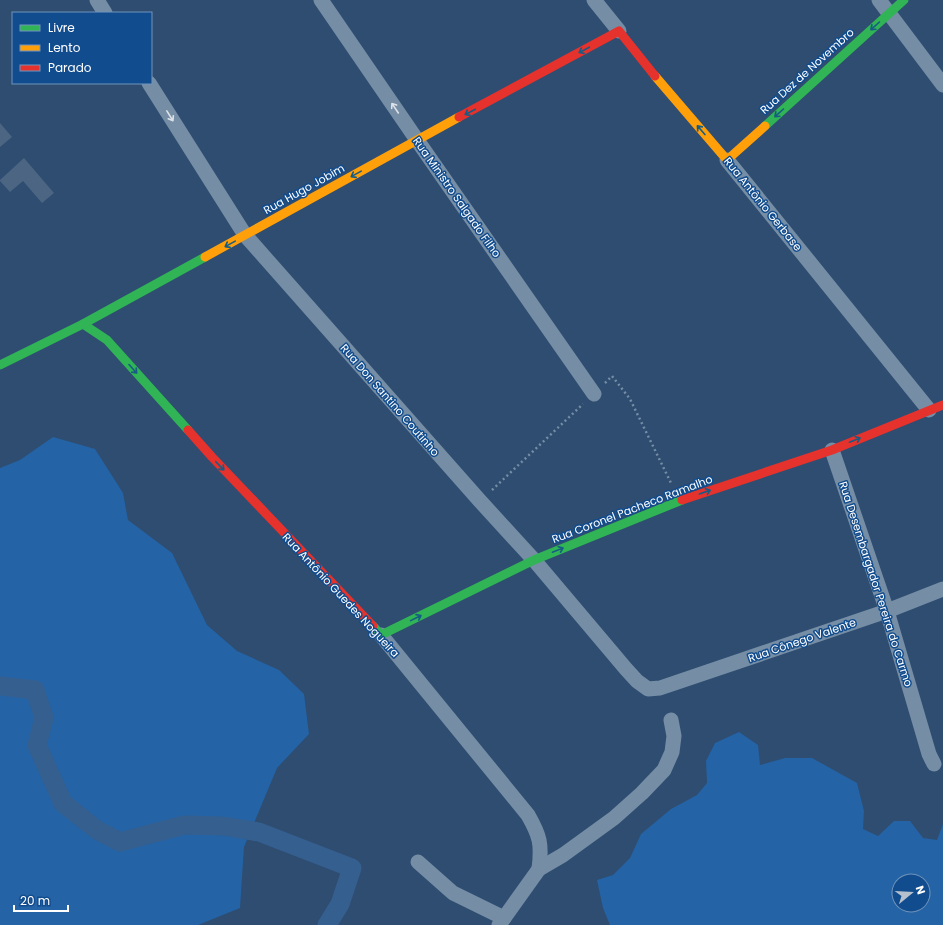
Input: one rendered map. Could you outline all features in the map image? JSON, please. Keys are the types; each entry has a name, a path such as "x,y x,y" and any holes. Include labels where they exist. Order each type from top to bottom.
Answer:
{"street":[{"path":"97,0 104,12"},
{"name":"Rua Ministro Salgado Filho","path":"321,0 594,394"},
{"name":"Rua Antônio Gerbase","path":"594,0 664,86 936,407"},
{"path":"879,0 943,85"},
{"name":"Rua Dez de Novembro","path":"727,160 904,0"},
{"name":"Rua Hugo Jobim","path":"0,366 83,324 105,319 245,235 619,31"},
{"name":"Rua Don Santino Coutinho","path":"150,84 245,235 534,560 637,681 648,689 660,688"},
{"path":"105,319 107,340"},
{"name":"Rua Antônio Guedes Nogueira","path":"83,324 107,340 212,457 381,635 528,814 539,837 541,851 539,869"},
{"name":"Rua Coronel Pacheco Ramalho","path":"381,635 534,560 680,501 832,450 936,407"},
{"name":"Rua Desembargador Pereira do Carmo","path":"832,450 887,611 929,754 934,764"},
{"name":"Rua Cônego Valente","path":"660,688 887,611 943,589"},
{"path":"418,862 453,893 502,922 539,869 563,855 614,818 642,793 664,770 672,752 674,736 671,720"}],"path":[{"path":"480,501 612,376 630,399 680,501"}],"shaded area":[{"path":"53,437 95,449 123,493 128,520 172,553 207,625 237,651 279,670 304,694 309,734 277,768 244,847 240,908 198,925 0,925 0,468 20,460"},
{"path":"739,732 758,745 760,765 785,758 812,758 857,783 864,811 863,829 878,836 894,821 910,821 923,838 937,840 943,824 943,925 610,925 603,908 597,880 613,875 630,858 641,834 671,809 697,795 707,783 706,761 715,743"}],"building":[{"path":"0,123 12,137 0,147"},
{"path":"24,158 54,193 42,203 23,181 10,192 0,181"}],"waterway":[{"path":"0,686 35,690 44,718 37,745 63,803 97,830 120,842 184,825 223,826 259,832 352,868 340,904 327,925"}],"traffic: fast":[{"path":"765,126 904,0"},
{"path":"0,365 83,324 205,257"},
{"path":"83,324 107,340 188,430"},
{"path":"373,626 381,635 534,560 682,500"}],"traffic: slow":[{"path":"655,76 727,160 765,126"},
{"path":"205,257 459,117"}],"traffic: jam":[{"path":"459,117 619,31 655,76"},
{"path":"682,500 832,450 943,405"},
{"path":"188,430 373,626"}]}
